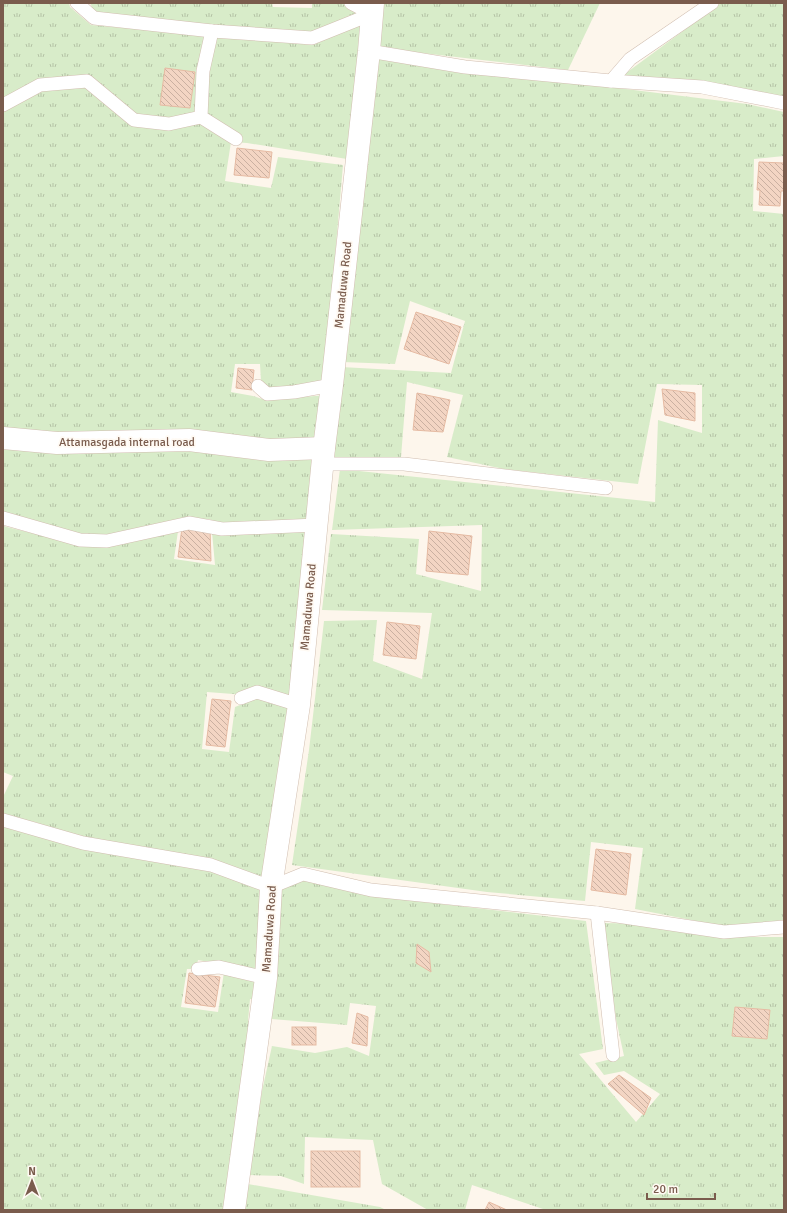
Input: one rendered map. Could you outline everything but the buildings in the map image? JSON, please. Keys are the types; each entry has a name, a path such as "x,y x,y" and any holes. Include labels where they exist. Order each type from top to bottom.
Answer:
{"street":[{"name":"Mamaduwa Road","path":"234,1210 266,978 271,887 299,706 323,456 369,50 372,8"},
{"name":"Attamasgada internal road","path":"3,438 56,443 189,440 323,456"}],"lane":[{"path":"77,3 94,18 212,31 312,38 372,8"},
{"path":"351,3 372,8"},
{"path":"611,81 630,59 712,3"},
{"path":"201,117 203,71 212,31"},
{"path":"369,50 464,67 611,81 702,87 784,103"},
{"path":"3,105 40,85 87,81 134,120 169,124 201,117 236,139"},
{"path":"258,386 267,394 294,392 332,385"},
{"path":"323,456 606,488"},
{"path":"3,518 80,540 107,541 189,523 222,529 316,525"},
{"path":"241,698 257,692 299,706"},
{"path":"3,820 83,843 211,865 271,887 303,874 371,890 597,913 724,932 784,927"},
{"path":"597,913 613,1055"},
{"path":"198,969 219,967 266,978"}],"green space":[{"path":"3,3 69,3 70,7 91,25 313,45 368,21 347,159 247,143 231,142 225,181 271,188 278,157 343,165 330,314 327,381 268,389 261,381 260,364 235,364 231,392 265,400 328,395 321,442 3,433"},
{"path":"90,3 272,3 273,7 312,8 312,3 341,3 361,13 313,33 96,15"},
{"path":"383,3 600,3 568,70 379,48"},
{"path":"721,3 784,3 784,97 622,76"},
{"path":"374,58 747,104 784,112 784,156 754,159 753,211 784,214 784,920 727,927 635,909 643,848 591,842 585,901 487,892 292,865 309,750 324,621 377,620 373,661 422,679 432,613 322,610 331,534 419,539 416,574 481,591 482,525 332,530 340,469 655,502 658,420 702,433 702,385 657,384 638,484 504,469 447,457 463,395 407,382 401,457 327,458 341,367 451,373 465,321 410,301 395,364 342,362"},
{"path":"132,444 318,456 314,519 223,525 209,519 187,520 107,537 79,536 3,517 3,446"},
{"path":"3,526 80,545 178,531 174,559 215,565 212,532 316,528 300,699 207,692 202,749 229,752 235,707 257,698 298,709 272,880 211,861 79,837 35,822 3,817 3,797 13,776 3,772"},
{"path":"3,823 210,870 270,889 265,972 198,960 196,969 187,969 181,1007 218,1012 224,972 266,981 264,1001 250,999 248,1021 261,1022 230,1210 3,1210"},
{"path":"305,880 364,895 586,921 603,1049 579,1054 636,1122 660,1094 624,1071 604,1075 595,1063 624,1056 616,1019 603,923 652,924 725,937 784,937 784,1210 546,1210 472,1185 465,1210 428,1210 382,1184 373,1140 305,1137 304,1184 281,1176 248,1175 262,1091 272,1046 315,1053 347,1047 369,1056 376,1006 350,1003 347,1025 271,1019 278,887"},
{"path":"248,1184 380,1207 386,1210 243,1210"}]}
